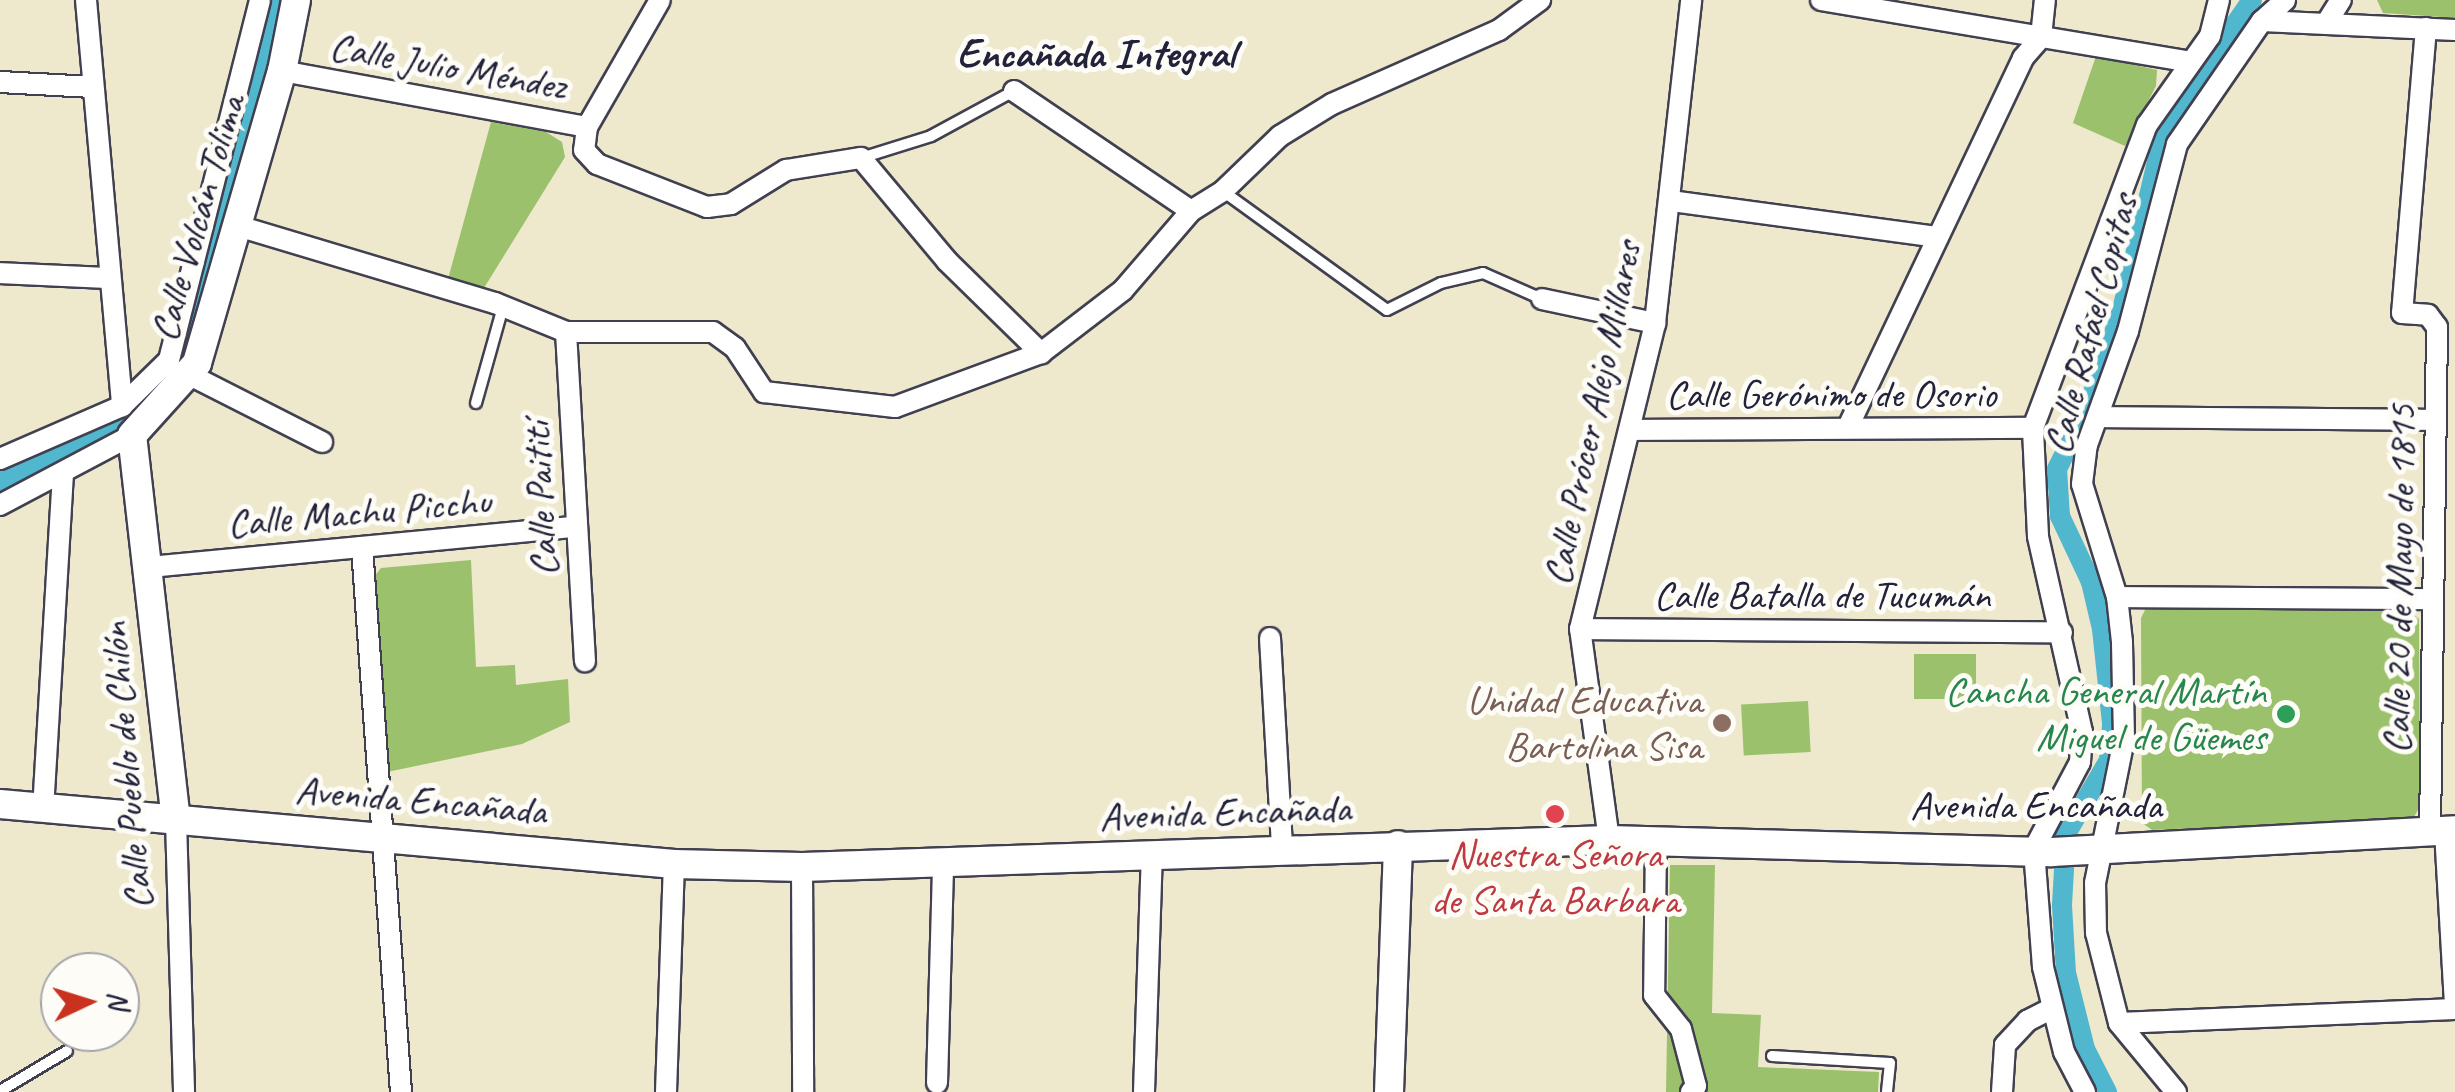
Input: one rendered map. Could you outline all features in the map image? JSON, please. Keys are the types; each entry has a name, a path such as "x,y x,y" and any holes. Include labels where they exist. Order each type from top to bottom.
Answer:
{"main road":[{"name":"Calle Volcán Tolima","path":"132,435 192,376 282,71 296,0"},
{"name":"Calle Pueblo de Chilón","path":"132,435 176,821"},
{"name":"Avenida Encañada","path":"0,804 674,864 802,867 1398,844 1609,840 2043,851 2444,831"},
{"path":"1389,1092 1398,844"}],"street":[{"path":"86,0 122,406"},
{"path":"0,459 122,406 169,360 260,0"},
{"path":"587,127 660,0"},
{"path":"238,226 504,306 566,332 713,332 735,348 764,392 895,407 991,376 1040,353 1123,290 1191,211 1223,191 1280,136 1332,104 1499,30 1540,0"},
{"name":"Calle Prócer Alejo Millares","path":"1609,840 1580,629 1655,323 1672,201 1691,0"},
{"path":"1821,0 1873,4 2190,62"},
{"path":"1848,427 2023,58 2041,37 2046,0"},
{"path":"2085,1092 2051,1009 2043,851 2080,762 2082,732 2038,536 2033,428 2148,126 2210,36 2219,0"},
{"name":"Calle Rafael Copitas","path":"2176,1092 2119,1023 2096,933 2095,849 2124,739 2117,597 2084,496 2087,445 2099,417 2176,143 2262,21 2284,0"},
{"path":"2327,22 2341,0"},
{"path":"2262,21 2455,30"},
{"path":"2426,28 2402,314 2428,316 2446,327"},
{"name":"Calle Julio Méndez","path":"282,71 587,127 584,150 597,164 707,207 732,204 786,170 862,158"},
{"path":"0,82 92,87"},
{"path":"1014,90 1191,211"},
{"path":"2148,126 2176,143"},
{"path":"862,158 947,261 1040,353"},
{"path":"1672,201 1938,237"},
{"path":"0,273 108,278"},
{"path":"1542,300 1655,323"},
{"name":"Calle 20 de Mayo de 1815","path":"2446,327 2436,420 2444,570 2433,599 2455,1008"},
{"name":"Calle Paitití","path":"566,332 585,662"},
{"path":"192,376 322,442"},
{"path":"2099,417 2436,420"},
{"name":"Calle Gerónimo de Osorio","path":"1630,430 2033,428"},
{"path":"0,505 63,477 132,435"},
{"path":"43,810 63,477"},
{"name":"Calle Machu Picchu","path":"149,567 575,527"},
{"path":"362,547 401,1092"},
{"path":"2117,597 2433,599"},
{"name":"Calle Batalla de Tucumán","path":"1580,629 2062,632"},
{"path":"1270,638 1282,849"},
{"name":"Calle Pueblo de Chilón","path":"176,821 184,1092"},
{"path":"1656,842 1654,995 1681,1029 1696,1086 1690,1092"},
{"path":"1144,1092 1152,854"},
{"path":"666,1092 674,864"},
{"path":"937,1082 944,864"},
{"path":"802,867 803,1092"},
{"path":"2119,1023 2455,1008"},
{"path":"2002,1092 2005,1046 2027,1021 2051,1009"}],"lane":[{"name":"Calle Julio Méndez","path":"862,158 931,136 1014,90"},
{"path":"1223,191 1387,310 1441,283 1484,273 1542,300"},
{"path":"476,403 504,306"},
{"path":"0,1091 64,1052"},
{"path":"1772,1056 1890,1063 1887,1092"}],"green space":[{"path":"2377,0 2455,0 2455,18 2383,13"},
{"path":"2096,56 2157,70 2156,86 2125,146 2073,123"},
{"path":"491,122 546,132 562,142 565,157 484,288 448,279"},
{"path":"471,560 476,667 515,665 516,685 568,679 570,722 522,744 387,772 373,578 381,568"},
{"name":"Cancha General Martín Miguel de Güemes","path":"2147,606 2410,611 2419,619 2420,806 2413,819 2152,830 2142,823 2141,618"},
{"path":"1914,654 1976,654 1976,699 1914,699"},
{"path":"1808,701 1811,752 1744,755 1741,705"},
{"path":"1670,865 1715,865 1712,1013 1761,1015 1758,1067 1879,1072 1878,1092 1666,1092"}],"waterway":[{"path":"173,380 282,0"},
{"path":"2107,1092 2085,1049 2066,973 2062,905 2066,834 2109,760 2112,723 2102,629 2091,582 2060,516 2057,469 2087,409 2122,310 2166,124 2252,0"},
{"path":"0,481 92,441 151,399"}],"place":[{"name":"Cancha General Martín Miguel de Güemes","path":"2286,714"},
{"name":"Unidad Educativa Bartolina Sisa","path":"1722,723"},
{"name":"Nuestra Señora de Santa Barbara","path":"1555,814"}],"district":[{"name":"Encañada Integral","path":"1096,54"}]}
